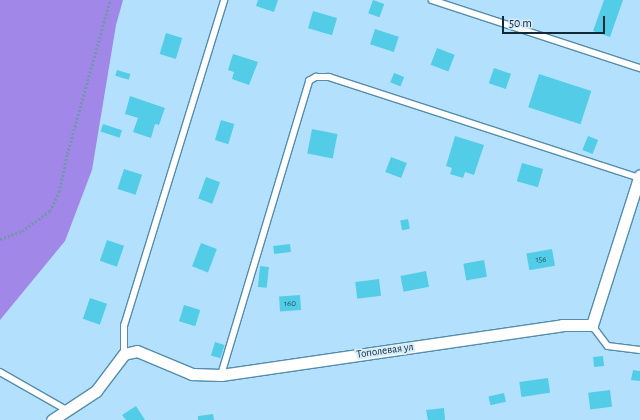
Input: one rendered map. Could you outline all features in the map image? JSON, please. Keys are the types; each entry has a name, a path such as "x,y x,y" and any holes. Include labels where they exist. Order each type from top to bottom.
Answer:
{"street":[{"path":"592,325 640,176"},
{"name":"Тополевая ул","path":"124,354 137,351 192,374 221,375 562,325 592,325"},
{"path":"52,420 96,391 124,354"}],"lane":[{"path":"124,354 124,326 224,0"},
{"path":"432,0 640,68"},
{"path":"221,375 309,81 316,76 329,77 640,176"},
{"path":"592,325 608,346 640,350"},
{"path":"0,372 67,410"}],"path":[{"path":"0,239 22,231 50,211 59,192 110,0"}],"shaded area":[{"path":"0,0 123,0 116,25 92,170 65,241 0,320"}],"building":[{"path":"258,0 278,0 274,12 256,6"},
{"path":"373,0 384,4 379,17 368,13"},
{"path":"604,0 623,0 610,37 593,31"},
{"path":"313,11 337,18 332,35 308,28"},
{"path":"375,29 399,37 394,52 370,44"},
{"path":"166,33 182,38 176,59 160,54"},
{"path":"437,48 455,55 448,72 431,65"},
{"path":"233,54 258,62 249,85 232,79 234,72 228,70"},
{"path":"494,68 511,74 506,89 489,83"},
{"path":"117,70 130,74 129,80 115,76"},
{"path":"394,73 404,77 400,86 390,82"},
{"path":"539,74 591,91 580,124 528,107"},
{"path":"130,96 165,108 159,125 155,124 151,138 133,132 138,118 125,114"},
{"path":"221,120 234,124 228,144 215,140"},
{"path":"103,124 122,130 120,138 101,132"},
{"path":"312,129 338,134 333,159 307,154"},
{"path":"455,136 484,145 474,175 465,172 463,178 450,174 452,168 446,166"},
{"path":"588,136 598,140 593,154 582,150"},
{"path":"391,157 407,163 401,178 385,172"},
{"path":"522,163 543,169 538,187 517,181"},
{"path":"124,169 142,175 136,195 118,189"},
{"path":"206,177 220,182 212,204 198,199"},
{"path":"408,219 410,229 402,230 400,221"},
{"path":"107,240 124,246 117,267 100,261"},
{"path":"201,243 217,249 208,272 192,266"},
{"path":"290,244 291,252 274,254 273,246"},
{"path":"552,249 555,266 529,270 526,254"},
{"path":"484,260 487,277 466,280 463,264"},
{"path":"260,266 269,267 267,288 258,287"},
{"path":"426,271 429,287 404,292 400,276"},
{"path":"379,279 381,296 357,299 355,282"},
{"path":"300,295 301,310 280,311 279,296"},
{"path":"90,298 107,304 100,325 83,319"},
{"path":"184,305 200,310 195,326 179,321"},
{"path":"215,342 225,345 220,358 211,355"},
{"path":"603,356 604,366 594,367 593,357"},
{"path":"633,370 640,371 640,381 631,380"},
{"path":"548,378 550,393 521,397 519,382"},
{"path":"610,390 612,407 590,410 588,393"},
{"path":"504,393 506,402 490,405 488,397"},
{"path":"136,406 145,420 126,420 122,415"},
{"path":"444,408 445,420 428,420 426,410"},
{"path":"213,414 214,420 198,420 198,416"}]}
